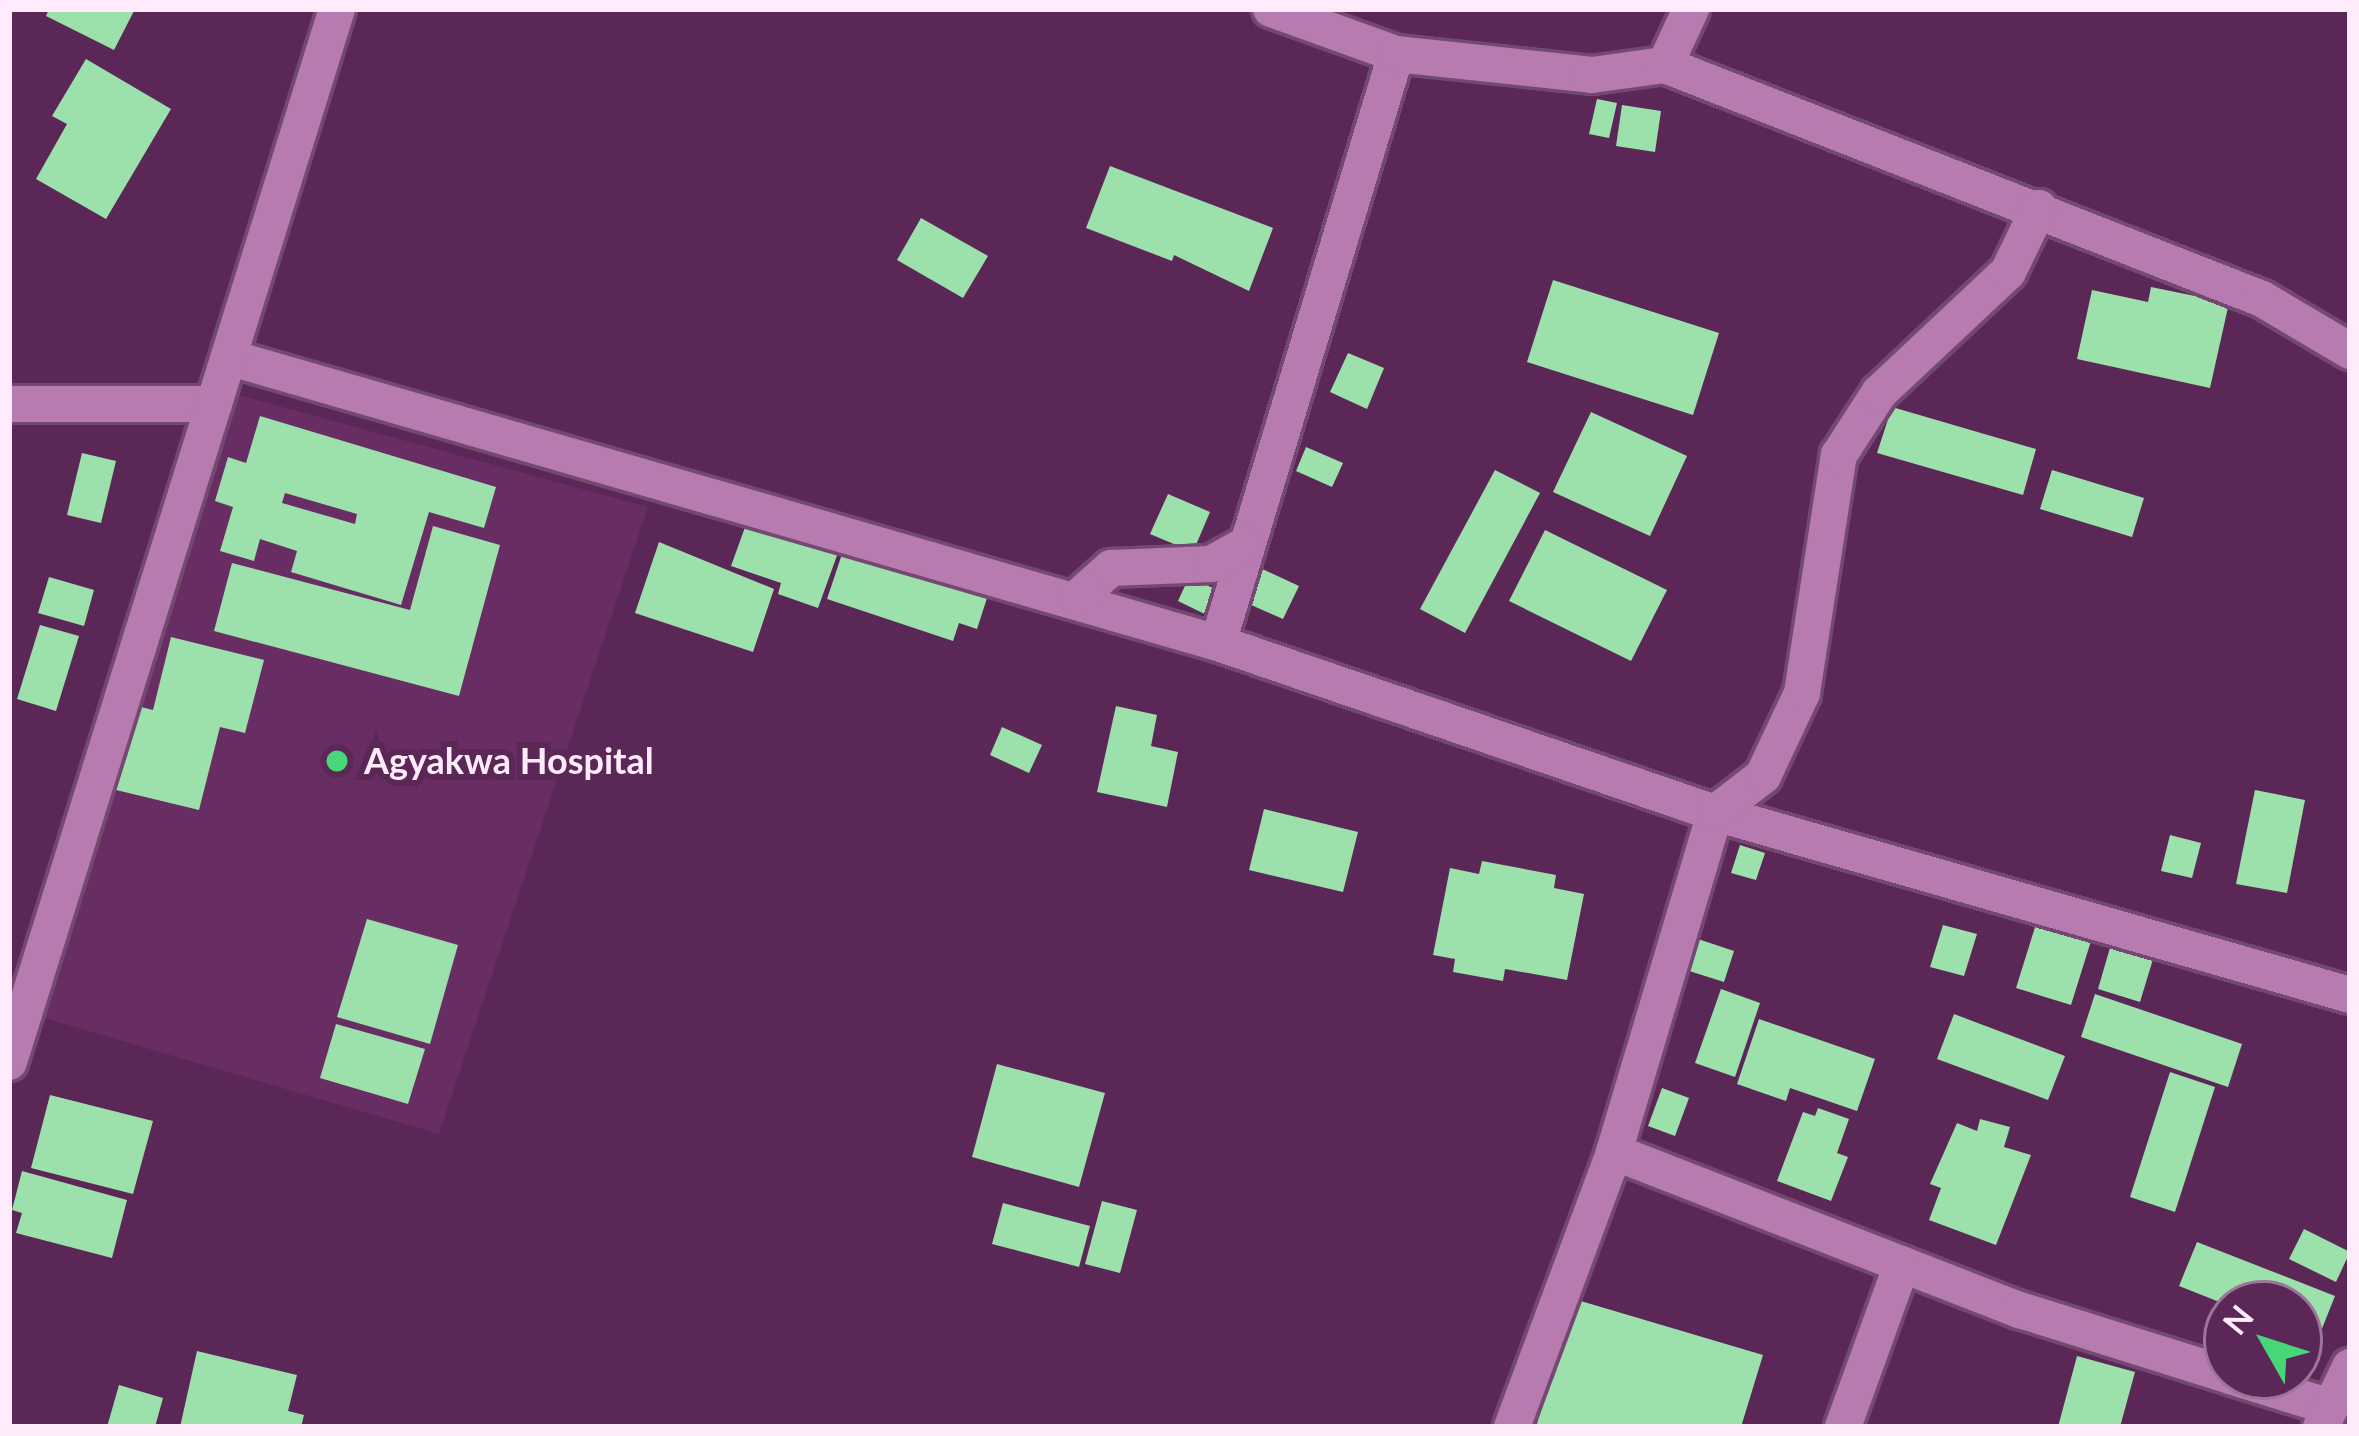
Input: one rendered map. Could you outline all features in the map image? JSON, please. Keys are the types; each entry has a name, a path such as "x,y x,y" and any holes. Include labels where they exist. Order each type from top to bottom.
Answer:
{"street":[{"path":"9,1062 18,1006 231,358 338,9"},
{"path":"1270,9 1396,55 1592,75 1665,65 2262,299 2350,351"},
{"path":"1665,65 1691,9"},
{"path":"1218,643 1396,55"},
{"path":"1512,1427 1614,1152 1714,813 1763,776 1802,693 1839,455 1879,393 2008,272 2039,208"},
{"path":"231,358 1218,643 1714,813 2350,995"},
{"path":"9,404 214,404"},
{"path":"1074,601 1111,568 1211,563 1245,545"},
{"path":"1614,1152 1901,1264 2203,1367"},
{"path":"1844,1427 1901,1264"},
{"path":"2285,1400 2325,1417 2350,1367"}],"shaded area":[{"name":"Agyakwa Hospital","path":"224,391 648,507 439,1134 34,1015"}],"building":[{"path":"49,9 135,9 114,50 46,16"},
{"path":"86,59 171,109 106,219 36,179 67,124 52,116"},
{"path":"1597,99 1617,103 1609,138 1589,134"},
{"path":"1622,105 1661,111 1655,152 1616,146"},
{"path":"1110,166 1273,228 1249,291 1174,255 1172,261 1086,228"},
{"path":"921,218 988,256 963,298 897,260"},
{"path":"1553,280 1719,333 1693,415 1527,362"},
{"path":"2151,287 2229,303 2210,388 2077,359 2092,290 2148,302"},
{"path":"1348,353 1384,368 1367,409 1330,392"},
{"path":"1892,407 2036,449 2023,495 1877,453"},
{"path":"1591,412 1687,456 1650,536 1553,492"},
{"path":"260,416 496,487 484,528 429,512 401,605 291,572 297,551 260,539 254,561 220,551 233,507 215,501 228,457 246,463","holes":["285,493 357,514 355,524 282,503"]},
{"path":"1306,447 1343,463 1332,487 1296,471"},
{"path":"82,453 116,461 101,523 67,515"},
{"path":"1495,470 1540,493 1465,633 1420,609"},
{"path":"2052,470 2144,498 2132,537 2040,509"},
{"path":"1168,494 1210,512 1193,552 1150,534"},
{"path":"748,519 839,550 818,608 778,594 781,583 731,566"},
{"path":"433,526 500,545 459,696 214,631 232,563 410,610"},
{"path":"1545,530 1667,590 1631,661 1509,601"},
{"path":"659,542 774,589 753,652 635,613"},
{"path":"844,548 988,595 977,629 959,623 953,641 827,599"},
{"path":"1256,566 1299,586 1283,619 1240,600"},
{"path":"49,577 94,590 84,626 38,613"},
{"path":"1189,577 1226,594 1215,619 1178,601"},
{"path":"40,625 79,636 56,711 17,699"},
{"path":"171,637 264,660 245,733 220,727 199,810 112,789 133,705 153,710"},
{"path":"1116,706 1157,715 1151,746 1178,752 1167,807 1097,792"},
{"path":"1002,727 1042,745 1029,773 990,755"},
{"path":"2255,790 2305,800 2287,893 2236,884"},
{"path":"1264,809 1358,832 1343,892 1249,870"},
{"path":"2170,835 2201,843 2192,878 2161,871"},
{"path":"1740,845 1765,853 1756,880 1731,873"},
{"path":"1482,861 1556,875 1554,888 1584,894 1567,980 1505,969 1503,981 1453,972 1455,959 1433,955 1450,868 1479,874"},
{"path":"367,919 458,945 430,1044 337,1017"},
{"path":"2036,924 2091,941 2071,1005 2016,988"},
{"path":"1943,925 1977,934 1964,976 1930,967"},
{"path":"2114,934 2157,946 2140,1002 2098,989"},
{"path":"1695,938 1734,951 1724,982 1686,970"},
{"path":"1721,989 1760,1003 1735,1077 1695,1063"},
{"path":"2095,994 2242,1044 2228,1087 2081,1037"},
{"path":"1954,1014 2065,1056 2048,1100 1937,1059"},
{"path":"1759,1019 1875,1059 1857,1111 1790,1088 1786,1101 1737,1084"},
{"path":"336,1024 425,1049 408,1104 320,1078"},
{"path":"997,1064 1105,1093 1079,1187 972,1157"},
{"path":"2170,1072 2215,1087 2175,1212 2130,1197"},
{"path":"1662,1088 1689,1098 1675,1136 1648,1126"},
{"path":"50,1095 153,1121 133,1194 31,1168"},
{"path":"1818,1108 1849,1119 1837,1153 1848,1157 1831,1201 1777,1181 1803,1112 1815,1116"},
{"path":"1980,1119 2010,1127 2004,1147 2031,1155 1996,1245 1929,1220 1941,1188 1930,1184 1957,1123 1977,1131"},
{"path":"22,1171 127,1200 112,1258 16,1233 22,1213 12,1210"},
{"path":"1102,1201 1137,1210 1120,1273 1085,1264"},
{"path":"1003,1203 1090,1226 1079,1267 992,1244"},
{"path":"2304,1229 2350,1252 2336,1282 2289,1259"},
{"path":"2197,1242 2294,1280 2203,1280 2203,1296 2179,1286"},
{"path":"2323,1291 2335,1296 2323,1326"},
{"path":"1574,1299 1763,1355 1741,1427 1536,1427"},
{"path":"197,1351 297,1375 288,1411 304,1415 301,1427 180,1427"},
{"path":"2077,1356 2135,1372 2120,1427 2058,1427"},
{"path":"119,1385 163,1398 155,1427 107,1427"}],"place":[{"name":"Agyakwa Hospital","path":"337,761"}]}
